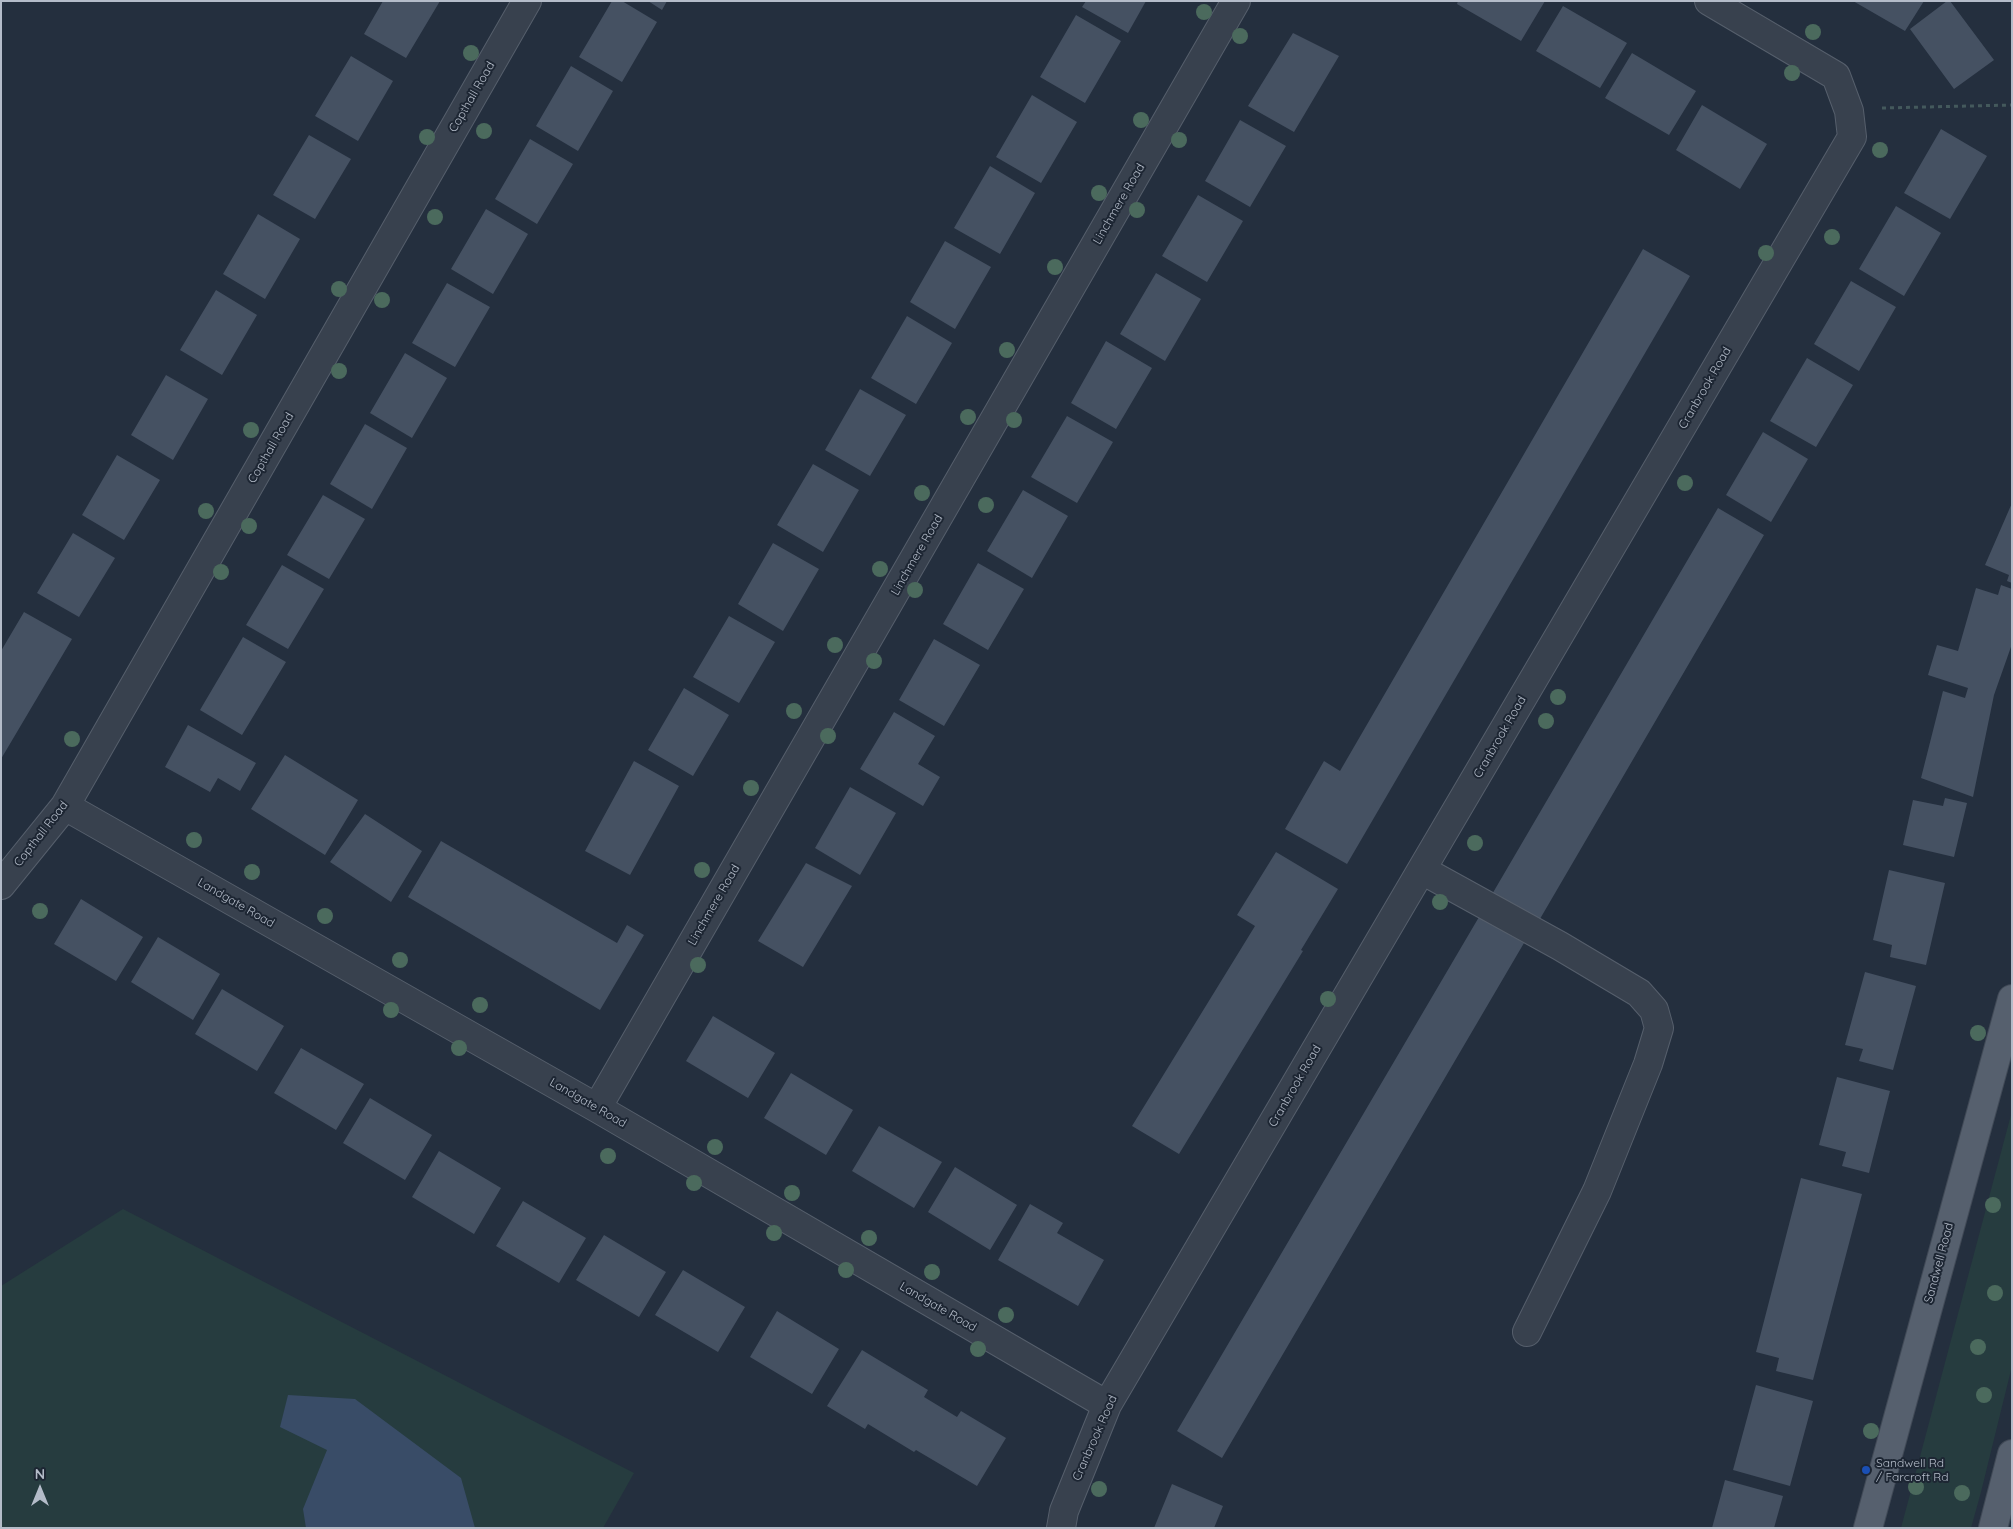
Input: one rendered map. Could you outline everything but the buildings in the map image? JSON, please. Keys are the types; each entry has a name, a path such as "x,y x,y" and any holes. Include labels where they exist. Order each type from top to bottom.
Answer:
{"main road":[{"name":"Sandwell Road","path":"1868,1528 2012,999"},
{"path":"1993,1528 2012,1454"}],"street":[{"name":"Copthall Road","path":"1,885 65,806 527,1"},
{"name":"Linchmere Road","path":"597,1108 1236,1"},
{"name":"Cranbrook Road","path":"1061,1528 1064,1512 1107,1405 1852,137 1850,110 1836,76 1709,1"},
{"name":"Landgate Road","path":"65,806 597,1108 1107,1405"},
{"path":"1422,870 1527,927 1639,994 1654,1010 1659,1028 1648,1064 1597,1191 1527,1332"}],"path":[{"path":"1850,110 1916,106 2012,105"}],"green space":[{"path":"2012,1111 2012,1366 1981,1492 1971,1528 1901,1528"},
{"path":"123,1209 634,1473 603,1528 1,1528 1,1286"}],"water":[{"path":"288,1395 355,1399 461,1478 475,1528 306,1528 303,1509 327,1450 280,1427"}],"place":[{"name":"Sandwell Rd / Farcroft Rd","path":"1866,1470"}]}
